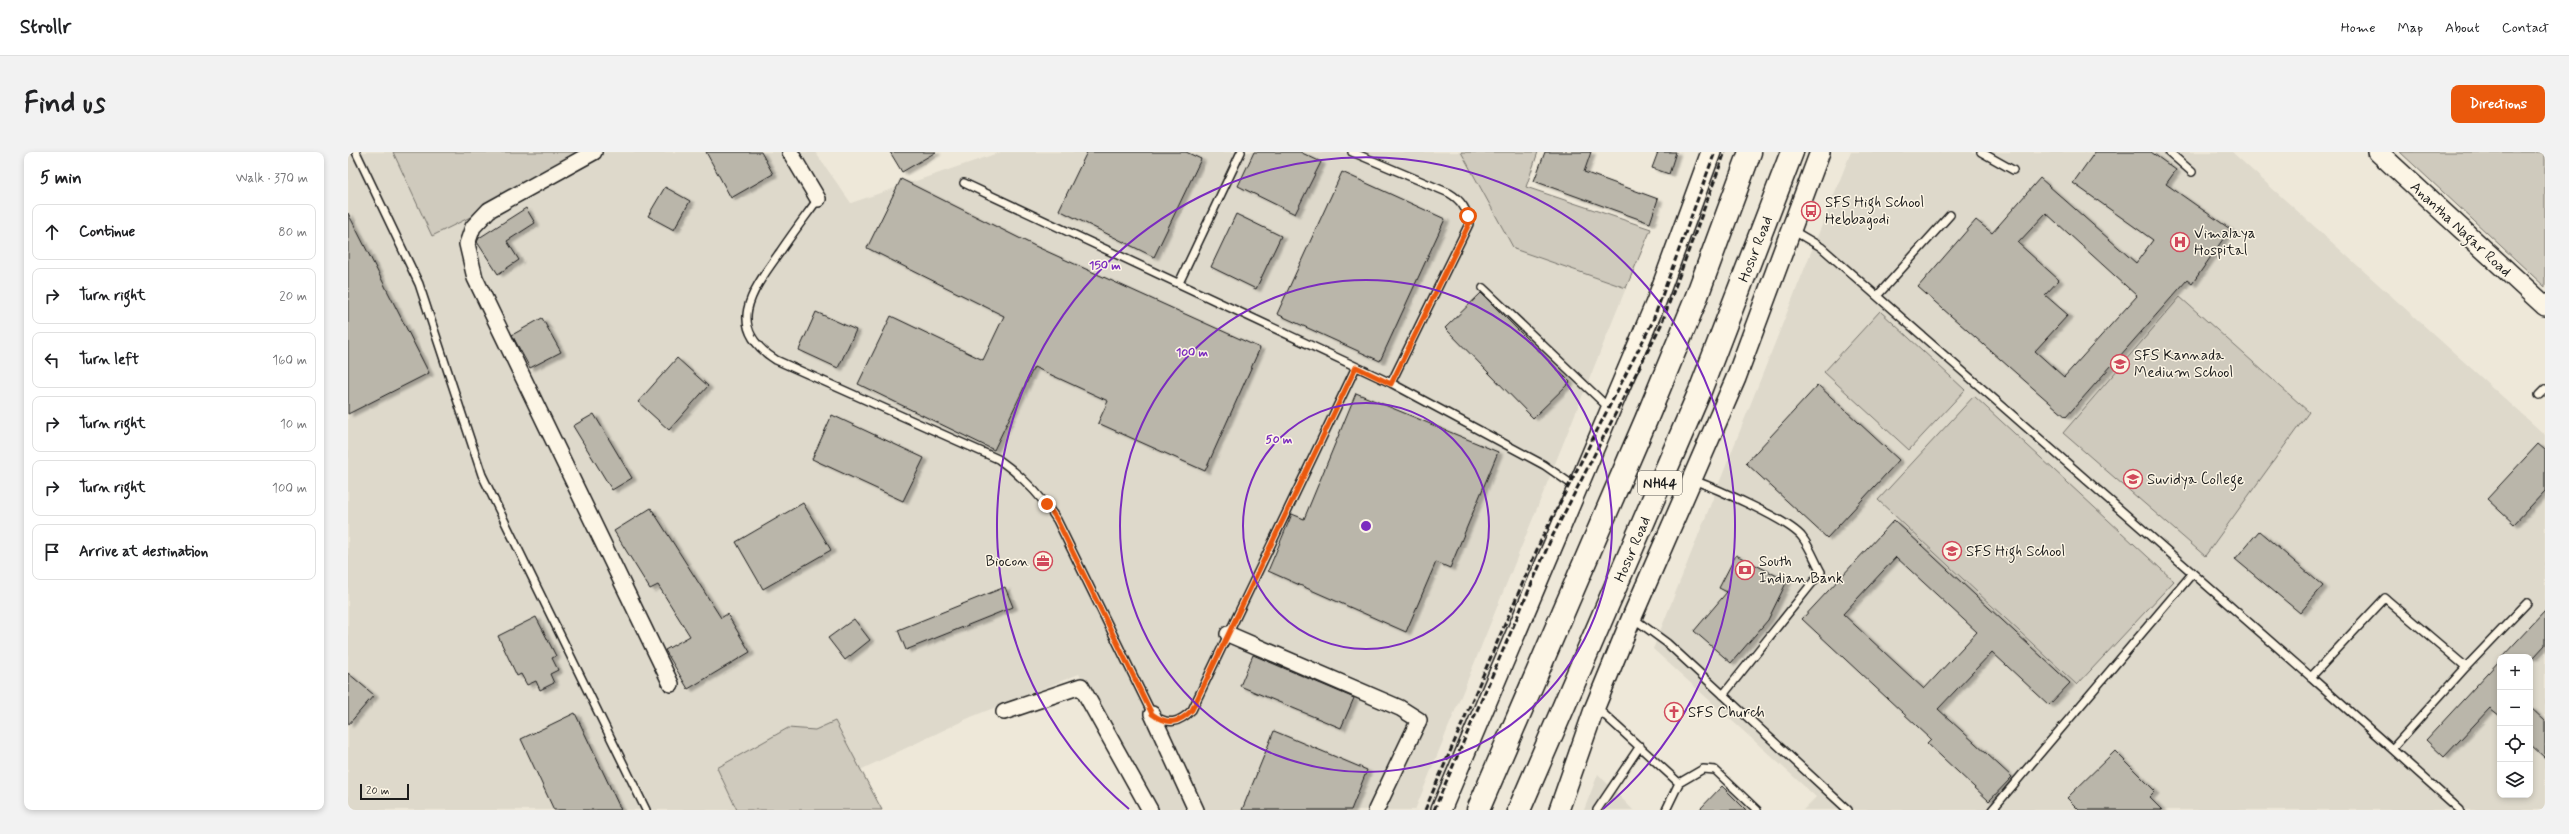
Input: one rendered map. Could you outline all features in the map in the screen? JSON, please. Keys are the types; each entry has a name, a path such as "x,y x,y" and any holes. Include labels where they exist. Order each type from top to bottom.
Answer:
{"highway":[{"name":"NH44","path":"1478,810 1646,420 1694,304 1750,152"},
{"name":"Hosur Road","path":"1519,810 1700,391 1792,152"}],"street":[{"path":"594,152 490,210 473,227 467,244 475,278 671,684"},
{"path":"790,152 818,200"},
{"path":"1441,810 1656,302 1711,152"},
{"path":"1560,810 1595,707 1632,617 1736,378 1790,229 1820,152"},
{"name":"Anantha Nagar Road","path":"2378,152 2545,306"},
{"path":"1228,634 1400,708 1419,720 1376,810"},
{"path":"1004,712 1081,686 1150,810"},
{"path":"1152,714 1196,810"}],"lane":[{"path":"356,152 419,284 482,475 646,810"},
{"path":"1179,283 1241,152"},
{"path":"1352,152 1449,193 1458,198 1468,216 1469,224 1391,384"},
{"path":"1981,152 2013,170"},
{"path":"2169,152 2192,172"},
{"path":"964,183 1391,384 1544,465 1577,488"},
{"path":"818,200 759,281 749,302 746,318 750,334 759,349 776,360 998,459 1019,474 1047,504 1057,520 1152,714 1165,722 1181,720 1192,710 1356,367"},
{"path":"1877,296 1950,215"},
{"path":"1790,229 1821,247 2311,677 2460,810"},
{"path":"1483,288 1610,409"},
{"path":"2539,395 2545,389"},
{"path":"1691,480 1720,490 1785,524 1801,536 1821,572 1723,695"},
{"path":"1992,810 2192,574"},
{"path":"2311,677 2385,598 2466,667"},
{"path":"2392,749 2466,667 2527,603"},
{"path":"1632,617 1666,643 1848,810"},
{"path":"1595,707 1640,746 1679,783"},
{"path":"1597,810 1606,792 1640,746"},
{"path":"1666,810 1679,783 1703,769 1715,770 1757,810"}],"shaded area":[{"name":"Biocon","path":"348,152 393,152 432,236 584,152 815,152 851,203 1001,152 1461,152 1514,249 1626,288 1415,810 1158,810 1079,674 971,717 860,770 835,722 815,730 788,728 717,768 737,810 348,810"},
{"path":"393,152 584,152 527,189 432,236"},
{"path":"1461,152 1538,152 1526,187 1651,229 1626,288 1514,249"},
{"name":"Suvidya College","path":"1851,152 2232,152 2545,435 2545,810 1803,810 1816,797 1653,649"},
{"path":"2400,152 2545,152 2545,287"},
{"path":"2180,297 2309,412 2205,556 2063,433"},
{"path":"1880,311 1965,390 1909,450 1824,372"},
{"path":"1974,396 2174,581 2077,685 1878,500"},
{"path":"835,721 882,810 737,810 717,768 788,728 815,730"},
{"path":"1598,774 1633,810 1584,810"}],"building":[{"path":"706,152 761,152 773,174 731,198"},
{"path":"890,152 936,152 902,172"},
{"path":"1087,152 1186,152 1201,159 1154,257 1059,210"},
{"path":"1254,152 1300,152 1321,162 1295,214 1238,186"},
{"path":"1545,152 1591,152 1584,172 1658,199 1650,223 1534,181"},
{"path":"1658,152 1676,152 1669,174 1652,168"},
{"path":"2095,152 2151,152 2176,170 2166,184 2230,229 2192,284 2187,280 2066,417 1918,287 1976,220 1992,233 2040,178 2136,263 2153,240 2073,183","holes":["2046,213 2137,296 2064,377 2035,351 2068,315 2045,295 2059,280 2018,243"]},
{"path":"1342,172 1445,219 1380,361 1277,314"},
{"path":"901,179 1035,246 1260,348 1205,471 1098,423 1108,401 1034,367 994,450 858,384 891,316 983,360 1004,316 867,248"},
{"path":"665,187 690,201 674,230 648,216"},
{"path":"526,208 535,223 507,241 519,260 498,274 477,242 479,238"},
{"path":"348,213 429,373 348,414"},
{"path":"1236,214 1281,236 1256,289 1211,267"},
{"path":"1481,293 1570,382 1533,418 1445,328"},
{"path":"816,312 856,330 838,368 799,350"},
{"path":"542,318 561,352 530,368 512,335"},
{"path":"677,358 708,386 669,430 638,402"},
{"path":"1818,385 1899,460 1827,538 1746,463"},
{"path":"1356,393 1498,452 1450,568 1436,562 1406,632 1268,571 1292,514 1304,519"},
{"path":"594,414 632,478 612,490 573,426"},
{"path":"832,415 924,458 903,501 812,459"},
{"path":"2538,444 2545,450 2545,491 2514,524 2487,499"},
{"path":"803,503 831,550 763,589 736,542"},
{"path":"651,508 721,618 727,614 750,652 688,689 665,650 690,636 658,585 650,589 614,531"},
{"path":"1894,520 2070,683 2049,705 1992,652 1938,709 2012,777 1989,801 1927,743 1931,739 1802,619","holes":["1896,557 1977,632 1924,689 1843,614"]},
{"path":"2259,531 2323,586 2300,613 2235,559"},
{"path":"1736,555 1787,581 1768,620 1731,663 1694,631 1727,592 1719,588"},
{"path":"1005,587 1013,607 906,650 898,630"},
{"path":"2545,611 2545,645 2534,657 2533,654 2505,654"},
{"path":"536,617 556,656 552,658 558,670 550,674 554,683 540,690 536,681 527,685 521,674 517,676 498,636"},
{"path":"854,619 870,640 845,660 828,638"},
{"path":"1253,655 1354,698 1341,728 1240,686"},
{"path":"2497,663 2497,714 2490,708 2444,757 2426,740"},
{"path":"348,673 374,695 348,725"},
{"path":"2533,710 2545,721 2545,758 2533,747"},
{"path":"575,713 621,810 554,810 521,739"},
{"path":"1274,731 1367,770 1351,810 1242,810"},
{"path":"2115,751 2155,791 2149,797 2162,810 2079,810 2067,798"},
{"path":"1722,786 1746,810 1699,810"}],"railway":[{"path":"1425,810 1542,538 1652,323 1715,152"},
{"path":"1434,810 1551,539 1661,325 1725,152"}],"place":[{"name":"SFS High School Hebbagodi","path":"1811,211"},
{"name":"Vimalaya Hospital","path":"2180,242"},
{"name":"SFS Kannada Medium School","path":"2120,364"},
{"name":"Suvidya College","path":"2133,479"},
{"name":"SFS High School","path":"1952,551"},
{"name":"Biocon","path":"1043,561"},
{"name":"South Indian Bank","path":"1745,570"},
{"name":"SFS Church","path":"1674,712"}],"route":[{"path":"1047,504 1057,520 1152,714 1165,722 1181,720 1192,710 1356,367 1391,384 1469,224 1468,216"}]}
